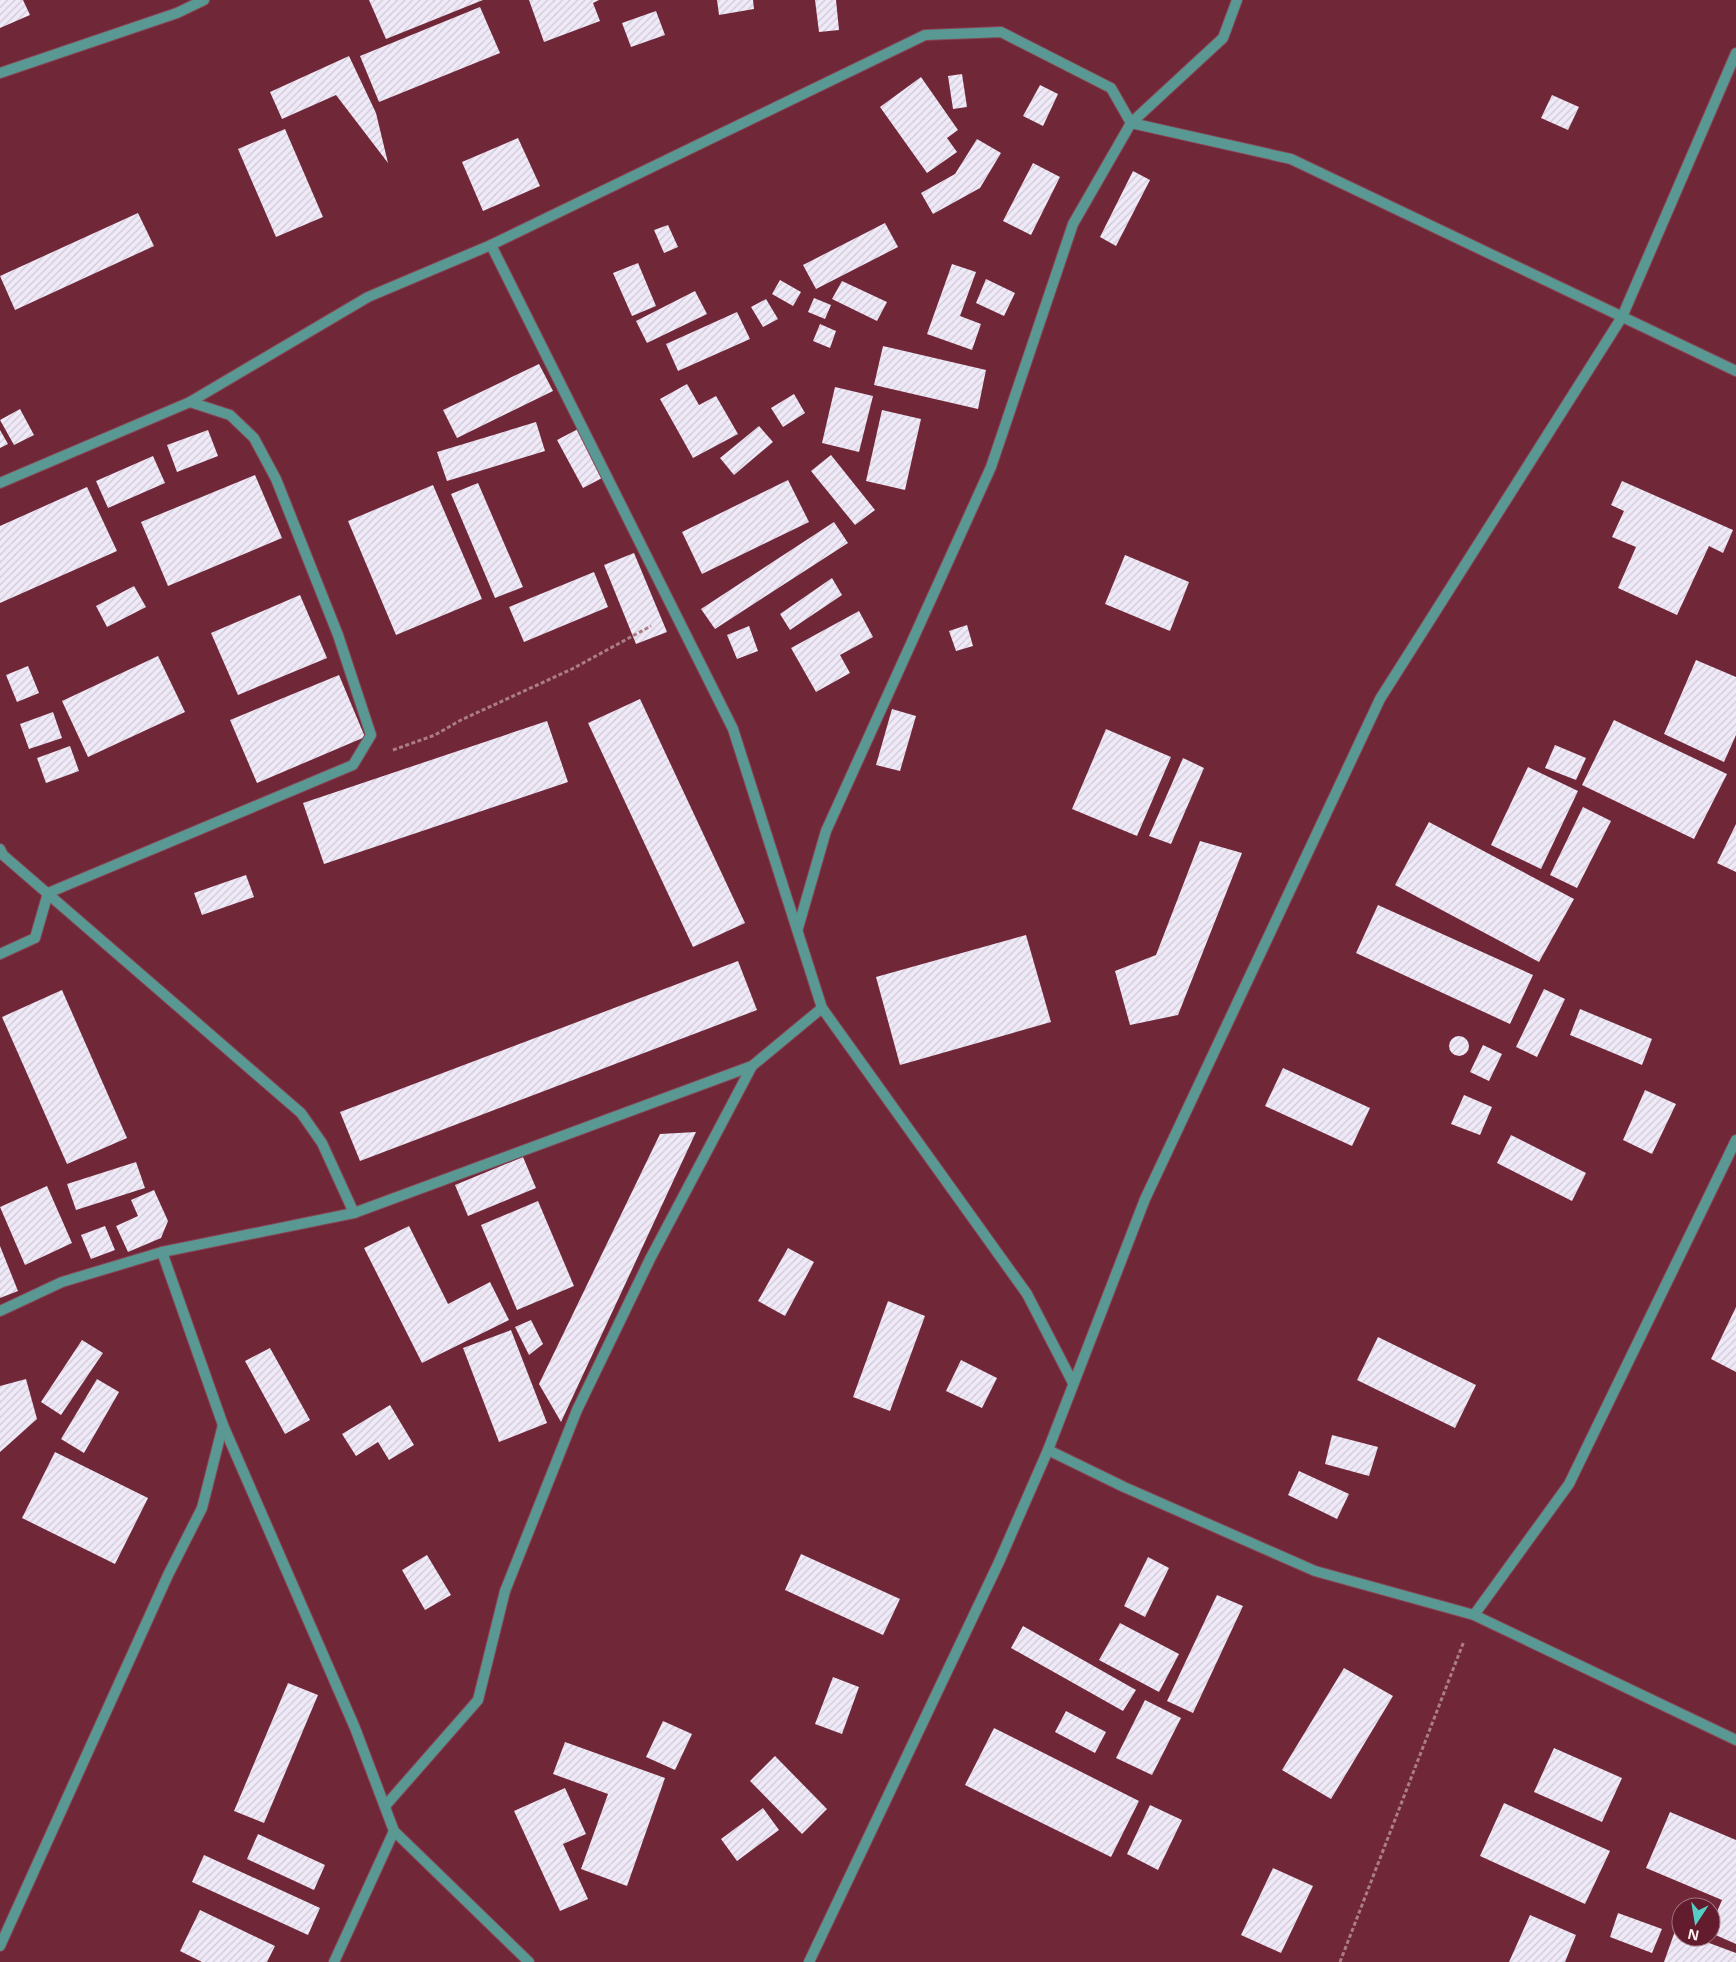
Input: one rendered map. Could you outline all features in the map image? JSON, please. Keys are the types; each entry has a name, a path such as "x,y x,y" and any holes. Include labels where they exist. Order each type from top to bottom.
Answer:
{"street":[{"path":"0,73 177,12 204,0"},
{"path":"798,928 826,831 990,468 1074,224 1131,123 1223,38 1237,0"},
{"path":"0,483 190,402 368,297 491,245 925,35 1001,32 1111,88 1131,123 1291,159 1736,371"},
{"path":"809,1962 999,1562 1048,1450 1145,1200 1380,699 1622,317 1736,53"},
{"path":"491,245 676,612 732,728 798,928 822,1008 1027,1294 1073,1383"},
{"path":"48,893 353,766 371,735 338,635 276,479 254,438 244,426 230,415 190,402"},
{"path":"0,849 3,855 301,1113 322,1143 354,1213"},
{"path":"0,954 35,938 48,893"},
{"path":"0,1311 62,1282 162,1252 354,1213 752,1066 822,1008"},
{"path":"386,1804 478,1700 505,1591 577,1410 650,1258 752,1066"},
{"path":"1474,1615 1569,1484 1736,1140"},
{"path":"162,1252 223,1425 355,1728 386,1804 394,1831 529,1962"},
{"path":"0,1946 168,1575 202,1508 223,1425"},
{"path":"1048,1450 1124,1487 1315,1571 1474,1615 1736,1740"},
{"path":"334,1962 394,1831"}],"path":[{"path":"353,766 435,735 461,720 572,669 676,612"},
{"path":"1340,1962 1474,1615"}],"building":[{"path":"0,0 23,0 30,15 0,28"},
{"path":"369,0 483,0 386,39"},
{"path":"529,0 599,0 593,3 600,21 544,42"},
{"path":"717,0 753,0 754,9 719,15"},
{"path":"815,0 836,0 839,30 819,32"},
{"path":"480,7 500,53 379,102 360,56"},
{"path":"656,11 665,35 631,47 622,23"},
{"path":"349,56 376,113 388,163 336,95 282,119 270,92"},
{"path":"962,74 967,107 953,109 948,76"},
{"path":"921,77 958,130 947,138 957,152 927,173 880,107"},
{"path":"1040,85 1058,94 1043,126 1023,116"},
{"path":"1552,95 1579,107 1568,130 1541,118"},
{"path":"285,129 323,217 276,237 238,149"},
{"path":"518,138 540,186 483,211 462,162"},
{"path":"977,139 1001,153 980,188 933,214 921,193 955,174"},
{"path":"1033,163 1060,177 1031,235 1003,221"},
{"path":"1133,171 1150,180 1116,246 1100,237"},
{"path":"138,213 154,246 15,310 0,276"},
{"path":"885,223 898,247 816,289 803,265"},
{"path":"668,225 678,247 664,253 654,230"},
{"path":"638,263 656,306 632,316 613,273"},
{"path":"952,264 976,272 960,316 981,324 972,350 927,334"},
{"path":"986,279 1015,293 1004,316 976,303"},
{"path":"780,280 801,292 793,306 772,294"},
{"path":"842,281 887,302 877,321 832,299"},
{"path":"695,291 707,314 647,343 636,321"},
{"path":"814,298 831,305 825,319 808,312"},
{"path":"766,299 778,319 763,327 751,307"},
{"path":"737,312 750,339 678,371 666,344"},
{"path":"820,324 836,331 830,348 813,341"},
{"path":"883,346 986,370 978,409 874,385"},
{"path":"539,364 553,391 457,438 443,410"},
{"path":"687,384 699,405 716,396 738,434 693,458 660,399"},
{"path":"835,387 873,396 859,452 822,443"},
{"path":"794,394 805,413 783,427 771,408"},
{"path":"20,409 34,435 14,445 0,420"},
{"path":"882,410 921,419 905,490 866,481"},
{"path":"536,422 545,451 447,481 437,452"},
{"path":"759,426 773,442 734,475 720,458"},
{"path":"578,429 604,477 583,488 557,440"},
{"path":"0,430 8,444 0,448"},
{"path":"208,430 218,456 177,472 167,445"},
{"path":"831,455 875,510 855,525 811,471"},
{"path":"153,456 165,483 108,508 96,481"},
{"path":"255,475 282,538 168,586 141,522"},
{"path":"788,480 809,522 702,574 682,532"},
{"path":"1622,481 1733,530 1723,553 1709,546 1677,615 1618,588 1636,547 1612,537 1624,511 1611,505"},
{"path":"478,483 523,587 495,598 451,494"},
{"path":"433,485 482,599 396,635 348,521"},
{"path":"87,487 117,551 0,603 0,526"},
{"path":"834,522 848,543 715,629 701,609"},
{"path":"634,553 667,632 636,644 604,565"},
{"path":"1125,555 1189,582 1170,631 1105,604"},
{"path":"594,572 608,607 524,642 509,607"},
{"path":"832,578 842,595 790,630 780,614"},
{"path":"134,586 146,607 107,627 96,606"},
{"path":"300,595 327,658 238,695 211,633"},
{"path":"859,611 873,637 840,655 850,673 816,692 791,648"},
{"path":"967,625 973,646 956,651 949,631"},
{"path":"749,626 758,651 737,659 727,635"},
{"path":"158,656 185,712 88,757 62,701"},
{"path":"1696,660 1736,677 1736,735 1724,762 1664,734"},
{"path":"28,666 39,693 17,702 6,675"},
{"path":"339,675 365,737 257,783 230,720"},
{"path":"640,699 745,923 693,947 588,723"},
{"path":"892,709 916,716 900,771 876,765"},
{"path":"53,712 62,738 29,749 20,724"},
{"path":"1614,720 1727,774 1694,839 1582,785"},
{"path":"547,721 568,782 324,864 303,803"},
{"path":"1106,729 1171,757 1137,836 1072,809"},
{"path":"1555,745 1586,758 1576,780 1545,768"},
{"path":"70,746 79,771 46,783 37,758"},
{"path":"1183,758 1204,768 1171,844 1149,836"},
{"path":"1528,767 1578,791 1541,869 1491,845"},
{"path":"1583,807 1611,821 1577,888 1550,875"},
{"path":"1429,822 1574,899 1539,962 1395,885"},
{"path":"1736,824 1736,872 1717,863"},
{"path":"1200,841 1242,853 1178,1015 1130,1025 1115,971 1156,955"},
{"path":"246,875 254,897 202,915 194,893"},
{"path":"1378,905 1533,975 1510,1024 1356,953"},
{"path":"1026,935 1051,1022 900,1065 876,977"},
{"path":"738,961 757,1010 360,1161 340,1112"},
{"path":"1544,989 1565,999 1537,1057 1516,1047"},
{"path":"62,990 127,1138 67,1164 2,1017"},
{"path":"1580,1009 1652,1039 1642,1065 1570,1035"},
{"path":"1459,1036 1466,1039 1469,1046 1466,1053 1459,1056 1452,1053 1449,1046 1452,1039"},
{"path":"1483,1045 1502,1054 1489,1081 1470,1072"},
{"path":"1283,1068 1370,1108 1352,1146 1265,1106"},
{"path":"1645,1090 1676,1104 1652,1154 1623,1140"},
{"path":"1464,1095 1492,1107 1480,1135 1451,1124"},
{"path":"696,1132 561,1422 539,1384 660,1134"},
{"path":"1511,1135 1586,1173 1572,1201 1497,1163"},
{"path":"523,1157 536,1188 468,1216 455,1185"},
{"path":"136,1162 145,1188 76,1210 67,1184"},
{"path":"47,1186 72,1243 25,1265 0,1207"},
{"path":"154,1190 168,1221 161,1238 128,1252 116,1226 138,1216 131,1200"},
{"path":"538,1201 574,1286 517,1310 481,1225"},
{"path":"105,1226 115,1250 91,1259 81,1235"},
{"path":"409,1226 448,1304 490,1282 509,1320 422,1363 364,1248"},
{"path":"0,1246 18,1291 0,1298"},
{"path":"788,1248 814,1262 785,1316 758,1301"},
{"path":"888,1301 925,1316 890,1411 853,1397"},
{"path":"1736,1307 1736,1372 1711,1359"},
{"path":"531,1320 543,1344 529,1355 515,1327"},
{"path":"511,1330 547,1423 499,1442 463,1348"},
{"path":"1378,1337 1476,1385 1455,1428 1357,1380"},
{"path":"82,1340 103,1353 61,1415 41,1402"},
{"path":"270,1348 310,1420 285,1434 245,1361"},
{"path":"961,1360 997,1378 982,1408 946,1391"},
{"path":"26,1379 37,1419 0,1452 0,1386"},
{"path":"97,1379 119,1392 84,1453 61,1439"},
{"path":"390,1405 414,1445 389,1460 378,1442 356,1456 342,1434"},
{"path":"1332,1435 1378,1447 1369,1476 1325,1464"},
{"path":"55,1452 148,1498 115,1564 22,1518"},
{"path":"1299,1471 1349,1494 1337,1519 1288,1495"},
{"path":"801,1554 900,1599 883,1635 785,1590"},
{"path":"427,1555 451,1595 425,1610 402,1570"},
{"path":"1148,1557 1169,1568 1145,1617 1124,1606"},
{"path":"1217,1595 1243,1606 1193,1713 1167,1701"},
{"path":"1120,1623 1179,1654 1159,1692 1099,1660"},
{"path":"1023,1626 1136,1690 1123,1711 1011,1648"},
{"path":"1344,1668 1393,1696 1331,1799 1282,1770"},
{"path":"833,1677 859,1687 842,1734 815,1724"},
{"path":"288,1683 318,1695 264,1823 234,1811"},
{"path":"1145,1700 1181,1718 1152,1775 1116,1758"},
{"path":"1066,1711 1106,1732 1095,1753 1055,1732"},
{"path":"663,1721 692,1734 675,1770 646,1757"},
{"path":"994,1728 1139,1801 1111,1857 965,1785"},
{"path":"565,1742 665,1778 627,1886 581,1869 608,1794 553,1774"},
{"path":"1554,1748 1622,1778 1602,1822 1534,1792"},
{"path":"775,1756 827,1809 802,1834 750,1781"},
{"path":"565,1788 586,1834 563,1844 588,1899 560,1911 514,1811"},
{"path":"1504,1803 1610,1851 1585,1904 1480,1856"},
{"path":"1150,1805 1182,1820 1158,1870 1127,1854"},
{"path":"763,1808 779,1830 737,1861 721,1839"},
{"path":"1670,1812 1736,1840 1736,1944 1721,1937 1721,1897 1715,1897 1646,1868"},
{"path":"258,1834 325,1865 314,1890 247,1859"},
{"path":"204,1855 320,1908 308,1935 192,1882"},
{"path":"1273,1868 1313,1886 1281,1953 1241,1935"},
{"path":"200,1910 275,1946 267,1962 202,1962 180,1951"},
{"path":"1618,1913 1662,1929 1652,1953 1610,1937"},
{"path":"1530,1915 1576,1935 1565,1962 1509,1962"},
{"path":"1671,1942 1671,1947 1720,1947 1736,1953 1736,1962 1664,1962"}]}
